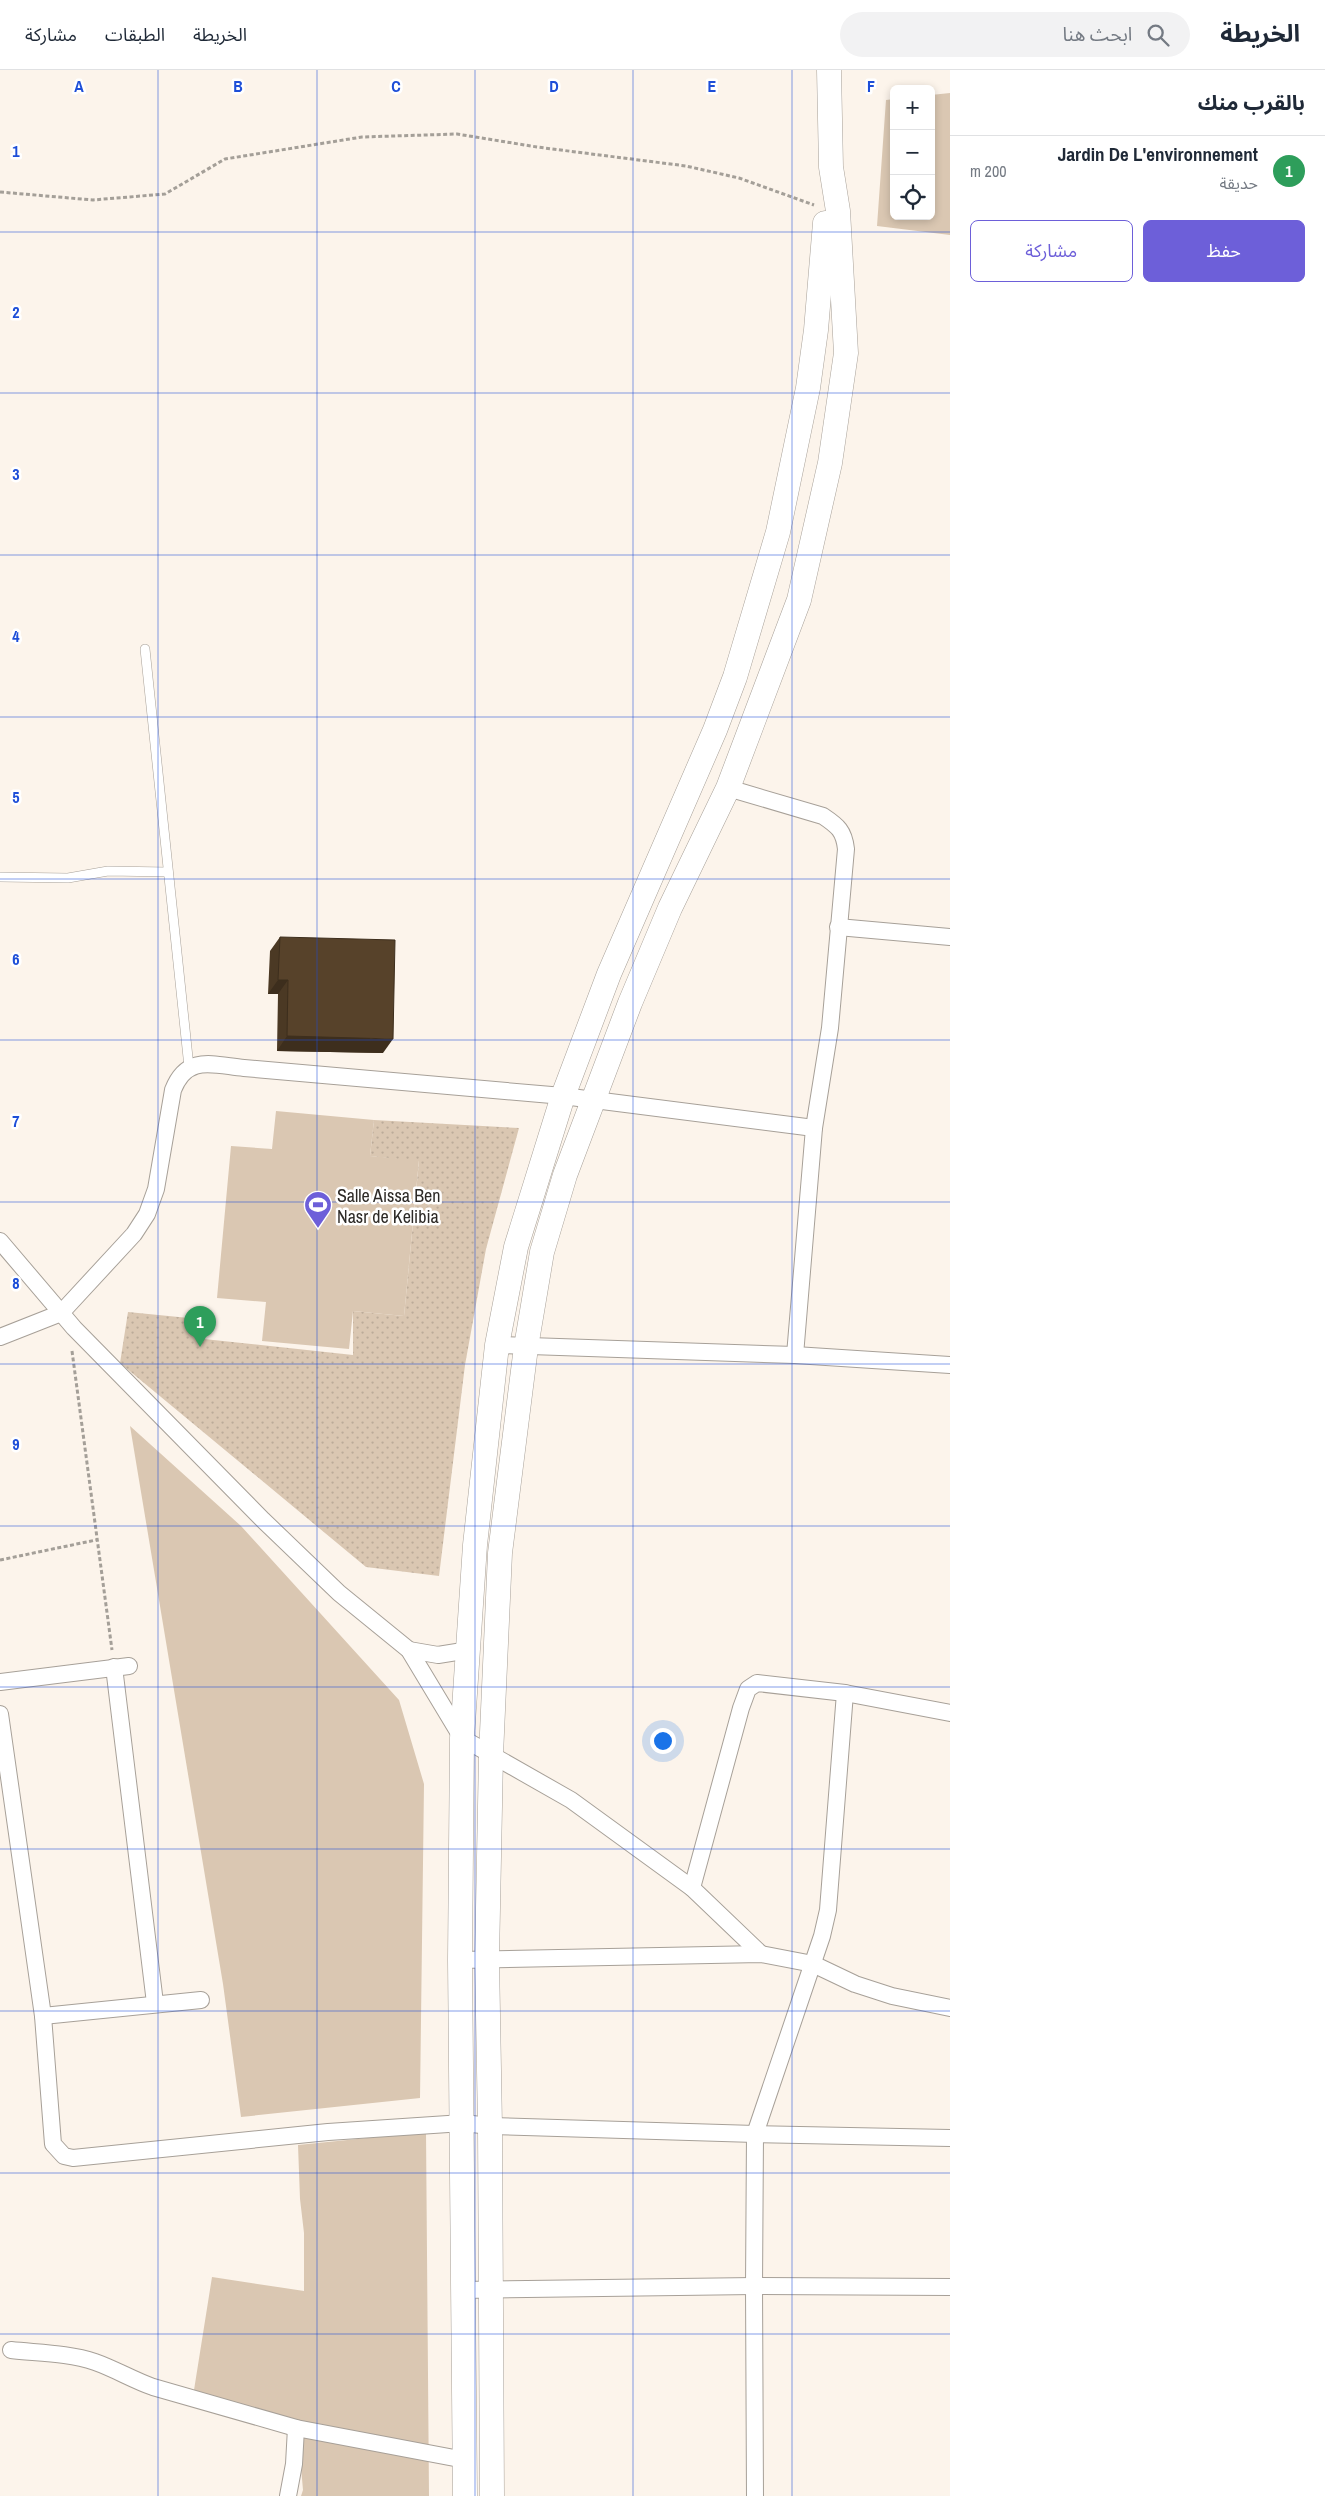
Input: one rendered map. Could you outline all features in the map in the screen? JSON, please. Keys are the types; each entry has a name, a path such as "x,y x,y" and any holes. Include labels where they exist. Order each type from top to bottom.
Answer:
{"main road":[{"path":"492,2496 487,1959 491,1755 500,1553 526,1347 542,1252 565,1175 630,1003 670,908 728,788 799,600 830,463 846,353 838,211 831,166 829,70"},
{"path":"465,2496 460,1960 462,1738 476,1545 497,1346 516,1247 563,1096 613,965 715,730 735,677 778,532 808,388 822,274 825,209 831,166"}],"street":[{"path":"728,788 823,816 844,833 846,849 830,1028 814,1128 795,1356"},
{"path":"838,927 950,937"},
{"path":"0,1337 61,1313 134,1234 147,1214 156,1189 173,1090 179,1076 189,1067 202,1065 244,1068 563,1096 814,1128"},
{"path":"0,1241 74,1328 263,1520 339,1593 409,1650 462,1738 571,1800 692,1888 761,1954"},
{"path":"497,1346 795,1356 950,1365"},
{"path":"409,1650 438,1655 469,1650"},
{"path":"0,1682 122,1666 155,2003"},
{"path":"692,1888 741,1708 748,1689 757,1683 770,1683 846,1693 950,1713"},
{"path":"756,2496 754,2286 756,2134 822,1936 828,1910 846,1693"},
{"path":"0,1714 44,2016 53,2144 64,2156 73,2158 93,2157 299,2134 462,2123 490,2126 950,2138"},
{"path":"460,1960 761,1954 813,1964 855,1984 892,1996 950,2008"},
{"path":"44,2016 155,2003 201,2000"},
{"path":"462,2290 754,2286 950,2287"},
{"path":"11,2350 77,2357 97,2362 145,2384 296,2428 465,2460"},
{"path":"288,2496 294,2464 296,2428"}],"lane":[{"path":"145,649 189,1067"},
{"path":"0,877 68,878 108,872 168,872"}],"path":[{"path":"0,192 93,200 165,194 225,159 362,137 457,134 537,147 686,166 739,178 825,209"},
{"path":"74,1328 72,1358 96,1540 122,1666"},
{"path":"0,1560 96,1540"}],"shaded area":[{"path":"950,93 950,235 877,226 886,100 890,100 890,220 935,220 935,95"},
{"name":"Salle Aissa Ben Nasr de Kelibia","path":"276,1111 374,1120 370,1156 419,1160 404,1316 353,1311 349,1349 262,1341 266,1302 217,1298 231,1146 272,1149"},
{"path":"374,1120 519,1128 486,1249 465,1365 439,1576 366,1567 120,1363 128,1312 209,1320 204,1339 353,1355 353,1311 404,1316 419,1161 370,1156"},
{"path":"130,1426 241,1526 399,1700 424,1784 420,2098 241,2117 223,1984"},
{"path":"426,2132 429,2496 301,2496 303,2490 297,2422 194,2390 212,2277 304,2291 304,2233 300,2199 298,2145"}],"building":[{"path":"280,937 395,940 393,1039 287,1036 288,980 278,980"}],"place":[{"name":"Salle Aissa Ben Nasr de Kelibia","path":"318,1229"},
{"name":"Jardin De L'environnement","path":"200,1347"}]}
